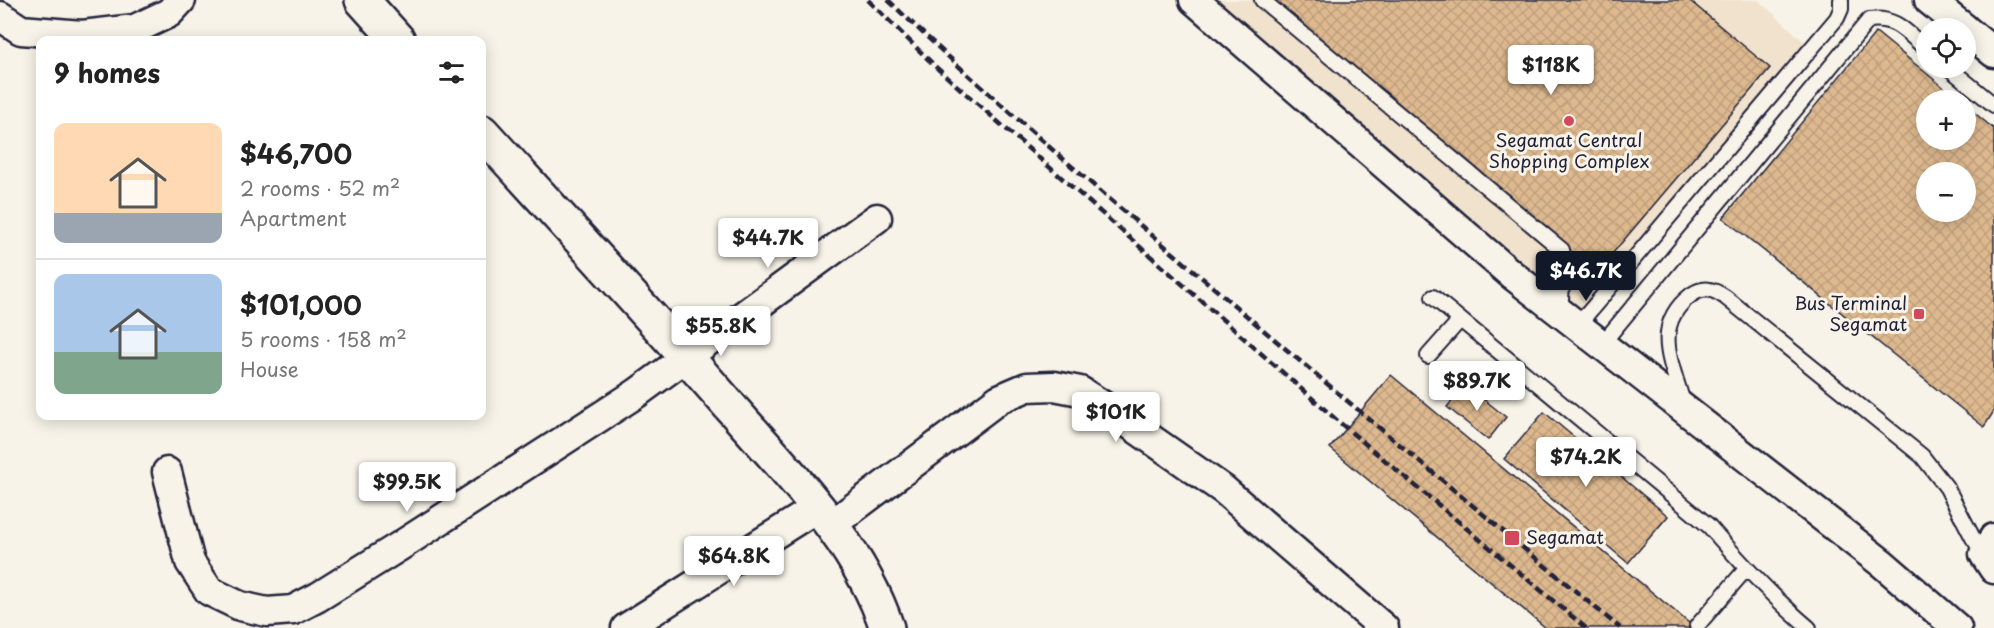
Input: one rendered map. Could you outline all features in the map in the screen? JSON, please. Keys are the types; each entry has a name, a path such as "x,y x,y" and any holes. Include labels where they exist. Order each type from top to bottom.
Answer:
{"street":[{"path":"0,16 21,30 82,35 135,28 169,13 181,0"},
{"path":"362,0 395,36"},
{"path":"1194,0 1510,274 1882,564 1957,628"},
{"path":"1929,0 1951,18"},
{"path":"1976,38 1994,53"},
{"path":"486,136 687,357 824,516 859,566 880,607 887,628"},
{"path":"167,472 190,562 210,591 240,606 267,612 292,610 318,597 420,533 637,393 877,218"},
{"path":"626,628 824,516 999,399 1027,387 1054,386 1080,391 1224,490 1384,628"}],"lane":[{"path":"1262,0 1562,250 1569,318"},
{"path":"1569,318 1837,18 1841,9 1841,0"},
{"path":"1602,344 1869,20 1882,18 1894,22 1916,41"},
{"path":"1960,78 1994,105"},
{"path":"1685,411 1667,345 1667,329 1676,311 1688,297 1699,290 1708,289 1725,297 1922,456 1947,488 1973,538 1990,553"},
{"path":"1433,297 1709,526 1746,569 1787,610 1809,628"},
{"path":"1428,356 1460,320"},
{"path":"1698,626 1746,569"}],"shaded area":[{"name":"Segamat Central Shopping Complex","path":"1179,0 1758,0 1817,53 1576,338 1480,263"}],"building":[{"name":"Segamat Central Shopping Complex","path":"1268,0 1689,0 1770,68 1595,274"},
{"name":"Bus Terminal Segamat","path":"1876,32 1916,65 1916,78 1932,78 1947,90 1916,90 1916,150 1976,150 1976,114 1994,129 1994,411 1984,427 1723,218"},
{"name":"Segamat","path":"1391,375 1695,628 1546,628 1330,448"},
{"path":"1466,385 1506,417 1488,440 1447,407"},
{"path":"1544,412 1668,516 1628,563 1504,459"}],"railway":[{"path":"868,0 938,69 1339,422 1586,628"},
{"path":"888,0 1003,106 1121,208 1357,409 1620,628"}],"place":[{"name":"Segamat Central Shopping Complex","path":"1569,121"},
{"name":"Bus Terminal Segamat","path":"1919,314"},
{"name":"Segamat","path":"1512,538"}]}
